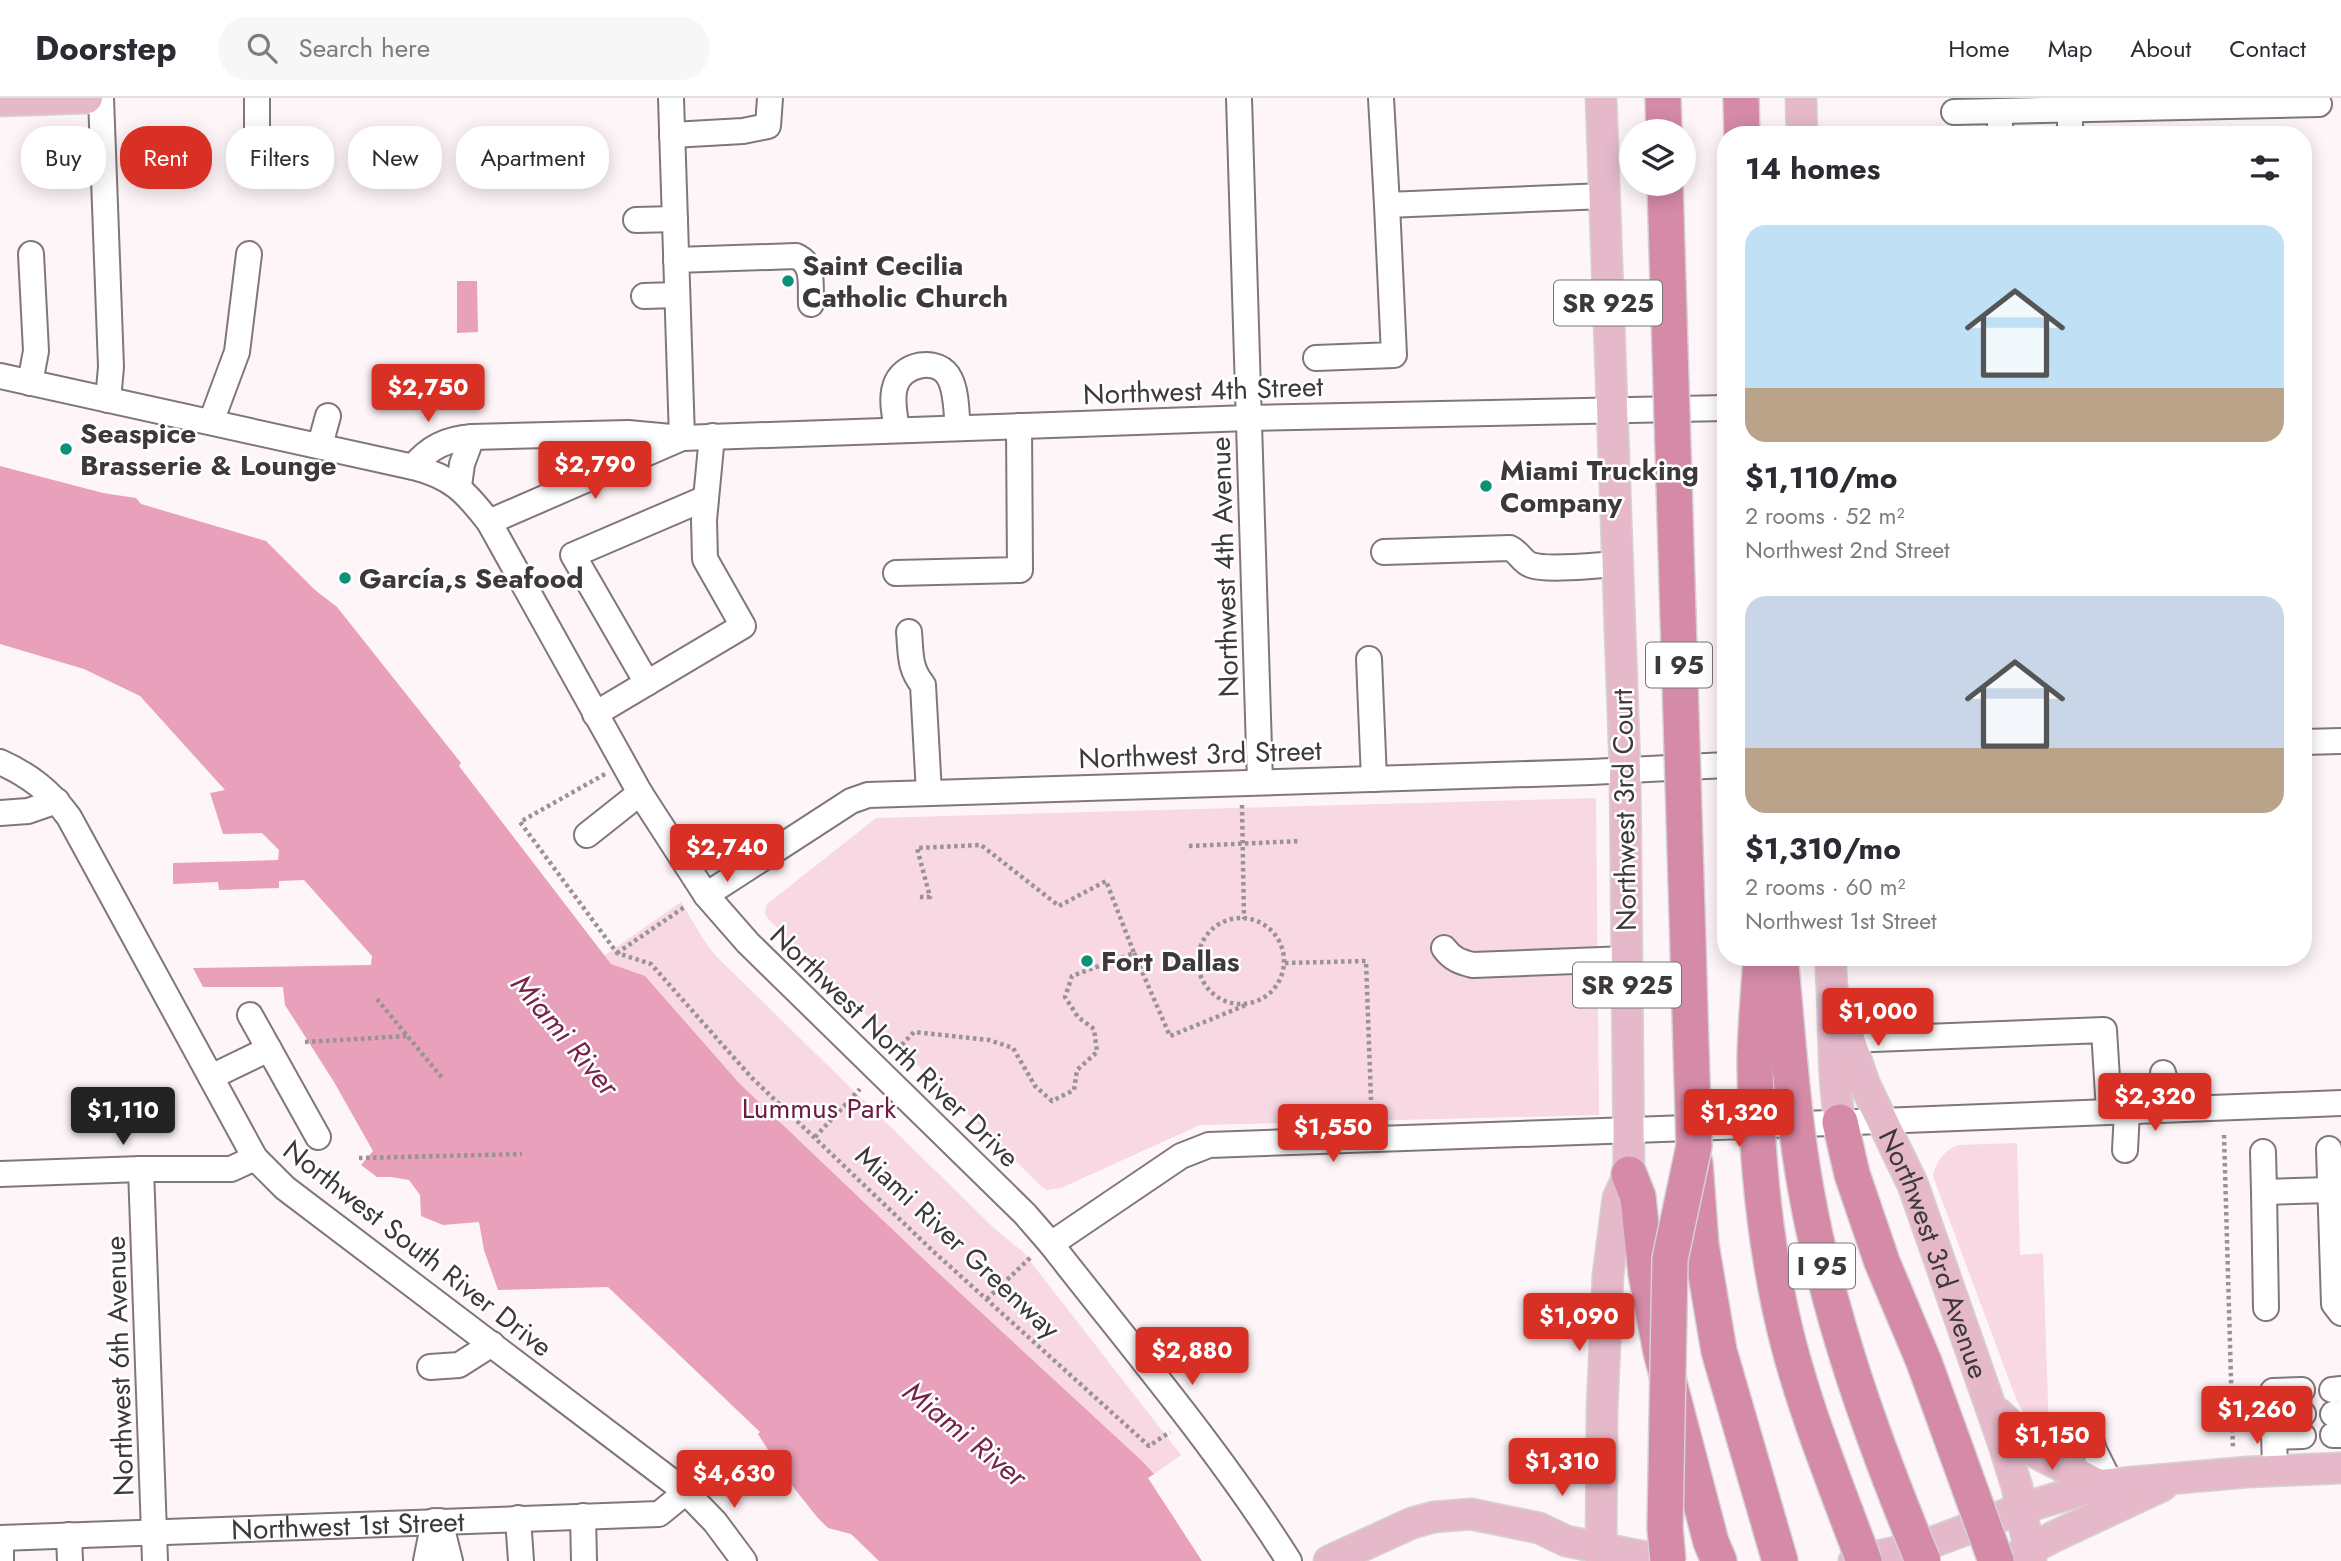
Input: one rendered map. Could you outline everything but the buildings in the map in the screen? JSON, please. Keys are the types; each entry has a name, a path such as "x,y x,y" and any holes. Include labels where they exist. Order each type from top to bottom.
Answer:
{"highway":[{"path":"1663,98 1664,119"},
{"path":"1741,98 1742,126"},
{"name":"I 95","path":"1665,196 1693,1146 1701,1245 1719,1350 1780,1561"},
{"path":"1760,966 1755,1062 1757,1114 1763,1204 1780,1308 1802,1391 1864,1561"},
{"name":"I 95","path":"1781,966 1800,1153 1824,1273 1858,1395 1923,1561"},
{"path":"1840,1122 1852,1174 1882,1262 1924,1362 1996,1561"},
{"path":"1666,1561 1671,1259 1693,1146"},
{"path":"1629,1174 1638,1197 1646,1274 1661,1352 1715,1555"}],"main road":[{"path":"0,101 87,98"},
{"name":"Northwest 3rd Court","path":"1601,98 1625,770 1629,1131 1629,1174 1618,1198 1608,1275 1602,1410 1601,1554"},
{"path":"1801,98 1802,126"},
{"name":"Northwest 3rd Avenue","path":"1831,966 1834,1086 1840,1122"},
{"name":"Northwest 3rd Avenue","path":"1833,993 1865,1085 1913,1185 1989,1403 2017,1487 2023,1557"},
{"path":"1989,1403 2038,1454 2105,1485"},
{"path":"1854,1561 1920,1547 2020,1509 2105,1485 2341,1468"},
{"path":"2023,1557 2178,1479"},
{"path":"1539,1528 1567,1524 1578,1519 1595,1504 1602,1492"},
{"path":"1329,1561 1387,1533 1434,1517 1471,1514 1539,1528 1601,1554 1666,1561"}],"street":[{"path":"101,98 111,367 108,400"},
{"path":"257,98 257,126"},
{"path":"671,98 682,438"},
{"path":"672,135 743,131 768,126 770,98"},
{"name":"Northwest 4th Avenue","path":"1239,98 1260,782"},
{"path":"1316,358 1394,355 1381,98"},
{"path":"1954,112 2000,123 2070,114 2319,104"},
{"path":"1387,205 1605,197"},
{"path":"636,220 675,219"},
{"path":"30,383 36,351 31,254"},
{"path":"211,422 237,352 249,254"},
{"path":"676,260 796,256 809,265 811,304"},
{"path":"644,296 677,295"},
{"path":"897,430 895,387 906,370 929,364 939,368 951,381 958,428"},
{"name":"Northwest North River Drive","path":"0,376 435,472 459,486 489,522 640,793 696,900 748,943 1016,1206 1042,1250 1211,1448 1289,1561"},
{"name":"Northwest 4th Street","path":"414,467 426,452 439,444 456,438 472,437 628,433 682,438 1249,418 1717,408"},
{"path":"320,445 328,416"},
{"path":"896,573 1020,570 1018,426"},
{"path":"595,714 743,626 705,559 706,498 712,436"},
{"path":"459,486 462,464 472,437"},
{"name":"Northwest 4th Street","path":"489,522 682,438"},
{"path":"647,683 573,555 706,498"},
{"path":"1384,552 1510,548 1515,550 1524,562 1538,567 1616,564"},
{"path":"909,632 912,667 915,676 923,685 929,793"},
{"path":"1369,659 1374,779"},
{"path":"2312,742 2341,741"},
{"name":"Northwest South River Drive","path":"0,762 34,780 57,801 81,839 255,1157 285,1188 686,1492 715,1522 744,1561"},
{"name":"Northwest 3rd Street","path":"696,900 858,797 868,795 1717,765"},
{"path":"587,835 640,793"},
{"path":"0,813 28,811 57,801"},
{"path":"1444,948 1450,957 1473,965 1627,959"},
{"path":"250,1015 318,1137"},
{"path":"1848,1040 2104,1030 2124,1150"},
{"path":"211,1077 269,1049"},
{"path":"2163,1073 2173,1109"},
{"path":"1042,1250 1181,1156 1209,1145 2341,1103"},
{"path":"2329,1149 2334,1304 2341,1312"},
{"path":"2263,1152 2266,1308"},
{"path":"0,1174 231,1169 255,1157"},
{"name":"Northwest 6th Avenue","path":"141,1169 155,1561"},
{"path":"2264,1192 2330,1191"},
{"path":"430,1367 459,1365 492,1344"},
{"path":"2274,1426 2303,1413 2273,1391 2275,1471"},
{"path":"2089,1432 2105,1485"},
{"name":"Northwest 1st Street","path":"1,1545 69,1535 659,1514 686,1492"},
{"path":"583,1516 584,1561"},
{"path":"518,1518 521,1554"},
{"path":"426,1561 437,1521"},
{"path":"437,1521 450,1561"},
{"path":"69,1535 70,1561"}],"path":[{"path":"606,774 520,822 617,953 696,900"},
{"path":"1242,804 1244,919"},
{"path":"1189,846 1301,841"},
{"path":"918,897 930,897 917,848 981,845 1059,906 1106,881 1170,1037 1262,999 1274,990 1282,978 1285,963 1282,948 1265,925 1244,919 1224,922 1212,930 1203,941 1199,954 1203,981 1211,992 1222,1000 1249,1004"},
{"name":"Miami River Greenway","path":"617,953 651,964 751,1077 934,1252 1149,1446 1171,1432"},
{"path":"897,1050 914,1032 978,1038 1001,1044 1013,1048 1035,1086 1052,1101 1073,1090 1077,1070 1097,1052 1094,1029 1078,1017 1065,997 1072,976 1134,953"},
{"path":"1285,963 1366,961 1371,1100"},
{"path":"377,999 443,1079"},
{"path":"305,1042 408,1036"},
{"path":"815,1137 860,1088"},
{"path":"2224,1135 2233,1450"},
{"path":"359,1158 522,1154"},
{"path":"987,1299 1042,1250"}],"green space":[{"name":"Lummus Park","path":"1596,798 1599,1115 1200,1125 1061,1188 1047,1190 765,914 766,905 876,818"},
{"name":"Lummus Park","path":"681,902 717,957 995,1229 1023,1252 1181,1455 1154,1474 739,1083 645,977 611,964 604,956"},
{"path":"2017,1143 2020,1255 2043,1253 2049,1434 2040,1433 2030,1424 2017,1401 1933,1176 1941,1157 1958,1145"}],"water":[{"path":"457,281 477,281 478,332 457,333"},
{"name":"Miami River","path":"0,466 103,493 136,498 141,504 266,541 315,590 337,607 461,763 459,766 611,964 645,976 739,1083 933,1268 1142,1461 1154,1474 1148,1478 1202,1561 879,1561 851,1534 828,1528 817,1517 786,1478 758,1434 760,1432 608,1287 498,1290 484,1250 479,1222 443,1225 421,1216 420,1195 409,1180 377,1177 361,1165 373,1151 334,1082 285,1005 283,987 203,987 193,968 371,965 372,956 304,880 279,881 279,888 219,890 218,882 173,884 173,863 278,860 279,850 262,833 223,834 210,793 225,790 140,696 84,669 0,644"}],"place":[{"name":"Saint Cecilia Catholic Church","path":"788,281"},
{"name":"Seaspice Brasserie & Lounge","path":"66,449"},
{"name":"Miami Trucking Company","path":"1486,486"},
{"name":"García,s Seafood","path":"345,578"},
{"name":"Fort Dallas","path":"1087,961"}]}
